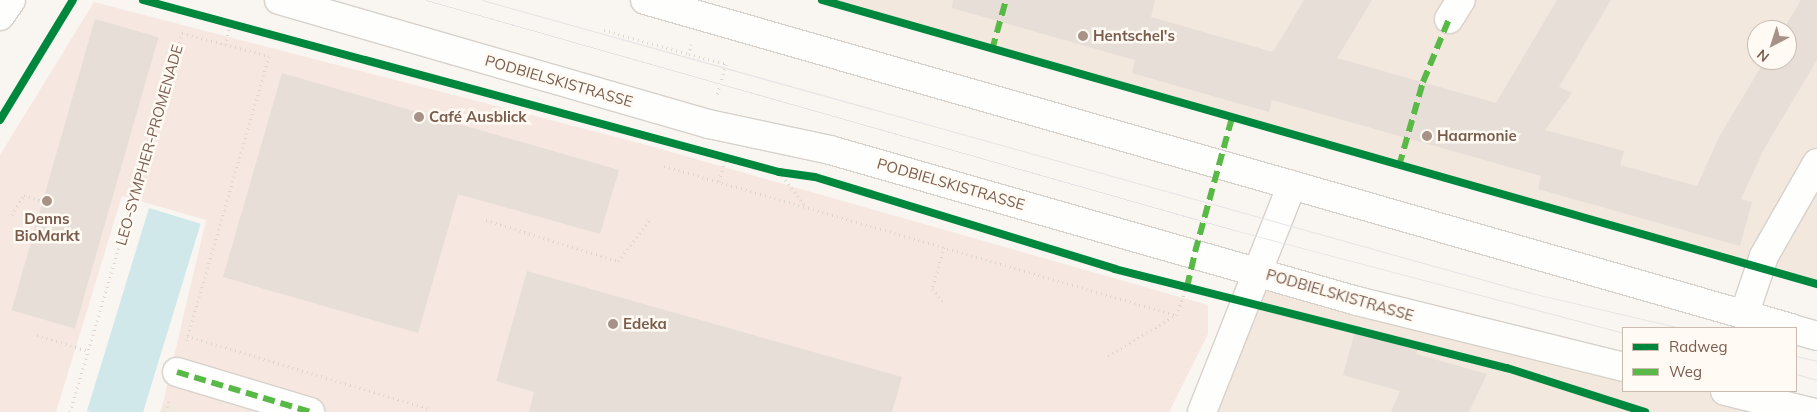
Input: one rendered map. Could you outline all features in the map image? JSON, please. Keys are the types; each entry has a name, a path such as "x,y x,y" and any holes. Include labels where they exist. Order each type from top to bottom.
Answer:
{"main road":[{"path":"0,16 11,0"},
{"name":"PODBIELSKISTRASSE","path":"279,0 709,124 830,150 1261,272 1622,367"},
{"path":"645,0 1787,327"},
{"path":"1744,315 1764,256 1817,163"},
{"path":"1202,412 1261,272 1292,185"},
{"path":"1797,330 1817,336"},
{"path":"177,372 310,412"},
{"path":"1729,392 1811,412"}],"path":[{"path":"689,54 699,15"},
{"path":"225,45 231,22"},
{"path":"604,30 726,64 709,124"},
{"path":"719,181 726,158"},
{"path":"664,166 1176,315"},
{"path":"779,172 805,206"},
{"path":"779,172 797,175"},
{"path":"12,215 24,195 43,201"},
{"path":"486,220 618,261 650,218"},
{"path":"944,247 932,288 944,304"},
{"path":"1108,356 1176,315 1187,286 1178,284"},
{"path":"37,335 88,351"},
{"path":"187,336 427,408"}],"shaded area":[{"path":"822,0 1817,0 1817,282 1755,265"},
{"path":"94,2 643,144 1208,305 1208,334 1169,412 192,412 163,403 206,220 122,196 56,412 0,412 0,155"},
{"path":"1261,272 1622,367 1622,392 1729,392 1811,412 1202,412"},
{"path":"163,403 192,412 160,412"}],"water":[{"path":"149,208 201,224 143,412 87,411"}],"building":[{"path":"953,0 1155,0 1151,17 1273,52 1304,0 1372,0 1337,58 1496,103 1557,0 1611,0 1559,87 1572,93 1545,130 1624,151 1620,165 1697,186 1719,137 1759,70 1797,70 1797,20 1789,20 1801,0 1817,0 1817,60 1764,149 1741,199 1752,202 1740,246 1538,189 1541,176 1272,100 1269,112 1132,73 1135,60 952,8"},
{"path":"95,19 158,37 75,328 11,310"},
{"path":"282,73 619,170 600,234 458,194 418,333 223,277"},
{"name":"Edeka","path":"527,271 902,377 892,412 529,412 534,392 496,381"},
{"path":"1355,331 1418,349 1416,354 1487,374 1469,412 1391,412 1400,391 1343,375"}],"tram line":[{"path":"426,0 1234,230 1622,333"},
{"path":"482,0 1531,293 1676,327"},
{"path":"1797,356 1817,361"},
{"path":"1797,374 1817,380"}],"marked path":[{"path":"992,50 1006,0"},
{"path":"1399,166 1423,82 1449,19"},
{"path":"1193,288 1187,287 1195,252 1232,118"},
{"path":"177,372 310,412"}],"cycle path":[{"path":"0,120 73,0"},
{"path":"143,0 779,172 815,177 1115,269 1507,368 1645,412"},
{"path":"822,0 1817,284"}],"place":[{"name":"Hentschel's","path":"1083,36"},
{"name":"Café Ausblick","path":"419,117"},
{"name":"Haarmonie","path":"1427,136"},
{"name":"Denns BioMarkt","path":"47,201"},
{"name":"Edeka","path":"613,324"}]}
